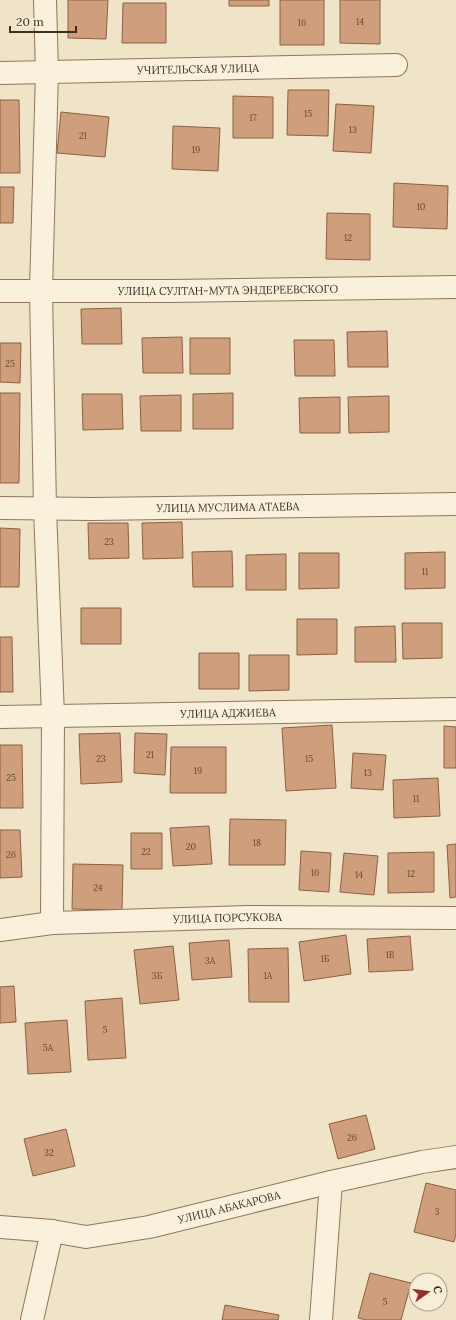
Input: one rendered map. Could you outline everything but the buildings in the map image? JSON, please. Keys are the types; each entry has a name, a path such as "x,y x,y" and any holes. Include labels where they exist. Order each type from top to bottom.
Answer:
{"street":[{"path":"44,0 47,72 41,291 45,509 53,716 52,923"},
{"name":"УЧИТЕЛЬСКАЯ УЛИЦА","path":"0,73 396,65"},
{"name":"УЛИЦА СУЛТАН-МУТА ЭНДЕРЕЕВСКОГО","path":"0,291 172,291 456,287"},
{"name":"УЛИЦА МУСЛИМА АТАЕВА","path":"0,508 93,509 456,504"},
{"name":"УЛИЦА АДЖИЕВА","path":"0,717 456,709"},
{"name":"УЛИЦА ПОРСУКОВА","path":"0,930 52,923 248,917 456,918"},
{"name":"УЛИЦА АБАКАРОВА","path":"0,1227 52,1231 86,1237 149,1226 331,1182 422,1162 456,1157"},
{"path":"322,1320 331,1182"},
{"path":"32,1320 52,1231"}]}
